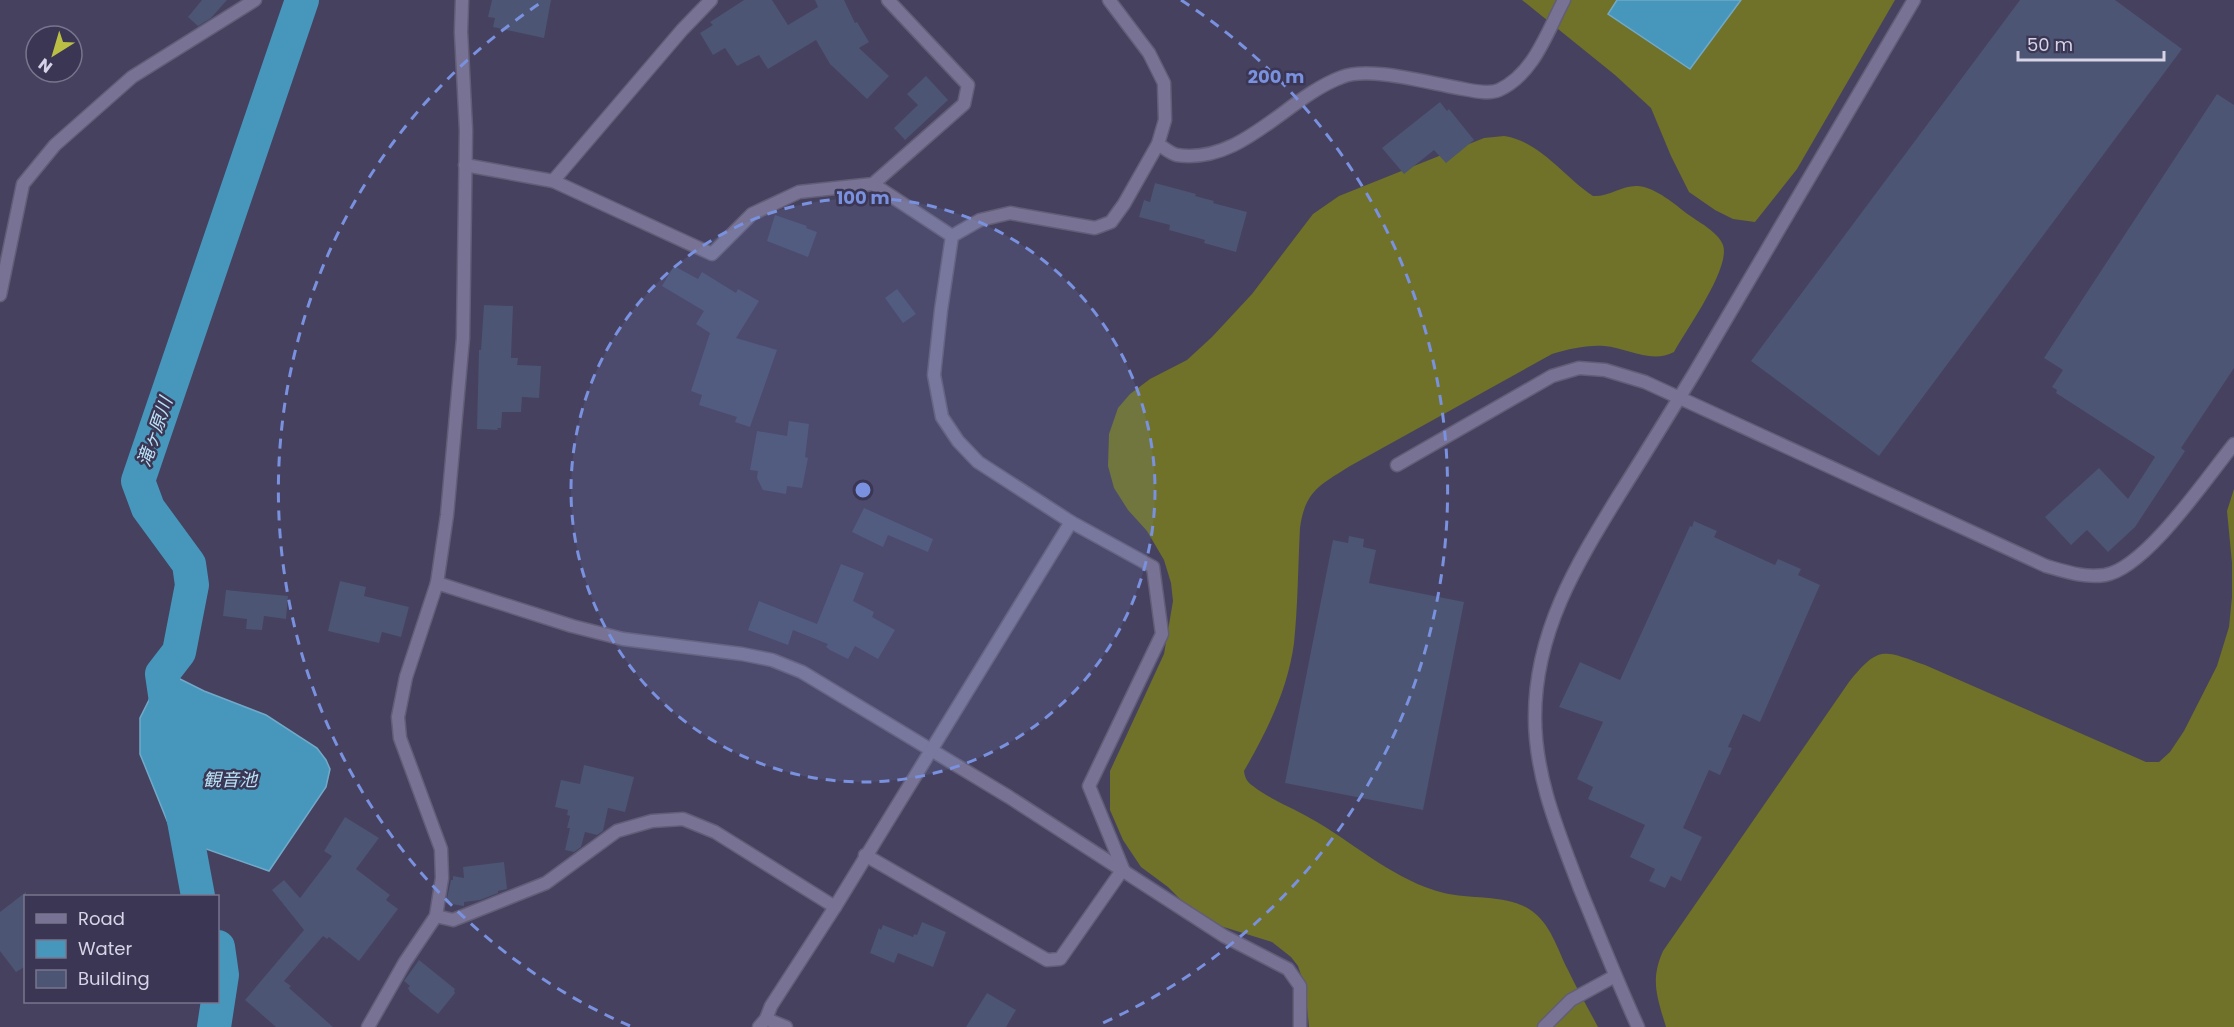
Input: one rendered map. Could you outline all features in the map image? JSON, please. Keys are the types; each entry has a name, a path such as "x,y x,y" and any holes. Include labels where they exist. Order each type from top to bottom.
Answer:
{"street":[{"path":"0,295 23,184 55,145 132,76 255,0"},
{"path":"368,1027 405,962 436,916 442,878 441,849 400,738 398,717 406,677 437,583 447,515 463,338 466,130 461,33 462,0"},
{"path":"553,181 682,30 711,0"},
{"path":"465,165 553,181 712,254 752,214 799,192 873,184 964,104 968,86 888,0"},
{"path":"952,237 980,220 1010,213 1095,228 1111,222 1124,204 1158,144 1166,120 1164,83 1149,53 1108,0"},
{"path":"1158,144 1175,155 1213,153 1246,138 1325,85 1344,76 1369,73 1473,91 1496,91 1515,81 1527,70 1564,0"},
{"path":"1638,1027 1615,976 1548,802 1537,758 1535,716 1539,671 1548,628 1567,584 1588,545 1679,399 1914,0"},
{"path":"873,184 952,237"},
{"path":"952,237 934,375 942,417 958,441 978,462 1071,522 1153,567 1162,634 1089,786 1123,869"},
{"path":"1397,465 1552,376 1579,368 1605,370 1635,379 2046,566 2081,577 2108,574 2130,564 2152,546 2234,444"},
{"path":"786,1027 763,1023 771,1006 1071,522"},
{"path":"437,583 572,626 623,639 772,660 802,672 1123,869 1224,936 1288,969 1300,986 1300,1027"},
{"path":"436,916 453,920 546,883 617,831 652,821 683,819 715,832 834,907"},
{"path":"865,855 1047,960 1060,959 1123,869"},
{"path":"1544,1027 1571,1000 1615,976"}],"shaded area":[{"path":"1522,0 1895,0 1797,169 1755,222 1733,219 1689,192 1651,108 1615,75"},
{"path":"1504,136 1517,139 1540,152 1593,196 1605,195 1632,186 1645,187 1659,193 1721,240 1724,255 1714,283 1674,352 1648,356 1613,347 1597,346 1552,354 1350,466 1316,490 1310,497 1302,515 1294,643 1287,677 1261,741 1244,771 1248,781 1260,791 1317,822 1394,872 1426,888 1454,895 1510,901 1529,909 1543,921 1553,937 1598,1027 1309,1027 1305,987 1298,966 1291,957 1272,942 1201,920 1168,887 1141,867 1123,840 1110,810 1110,771 1164,654 1173,601 1171,583 1164,560 1147,531 1128,510 1114,488 1108,466 1109,434 1118,408 1130,394 1150,379 1187,360 1212,337 1252,294 1313,214 1339,196 1484,138"},
{"path":"2234,489 2234,1027 1666,1027 1656,989 1657,971 1663,951 1849,682 1875,656 1890,654 1925,665 2146,762 2159,762 2170,752 2184,731 2217,666 2229,627 2232,563 2227,511"}],"water":[{"path":"1617,0 1741,0 1690,69 1608,14"},
{"name":"観音池","path":"166,672 204,691 266,715 317,748 326,760 330,769 326,787 269,871 195,845 181,855 140,754 140,718 162,674"}],"building":[{"path":"202,0 227,0 211,18 198,26 188,17"},
{"path":"492,0 551,0 544,38 493,27 495,18 488,17"},
{"path":"744,0 772,0 788,25 818,7 815,0 844,0 855,23 857,22 869,42 859,48 889,76 867,99 830,64 816,40 768,69 759,55 737,66 725,48 713,55 700,33 713,25 710,22"},
{"path":"2020,0 2115,0 2182,49 1879,456 1751,361"},
{"path":"926,76 948,100 905,140 894,128 918,105 907,94"},
{"path":"2217,94 2234,105 2234,368 2181,448 2185,451 2135,527 2108,552 2087,530 2071,545 2045,517 2099,468 2128,499 2155,457 2056,393 2057,390 2052,387 2063,370 2044,358"},
{"path":"1440,102 1447,111 1449,109 1474,140 1446,163 1434,150 1404,174 1382,148"},
{"path":"1155,183 1196,194 1195,196 1214,201 1213,203 1247,212 1236,252 1169,230 1170,225 1139,217 1144,200 1150,202"},
{"path":"775,215 807,226 806,228 817,232 808,257 767,241"},
{"path":"674,266 698,279 702,272 736,293 738,289 759,301 736,338 777,350 750,427 735,422 737,417 699,405 702,395 691,391 710,333 696,324 704,311 662,286"},
{"path":"897,289 916,314 903,323 885,298"},
{"path":"484,305 513,306 511,358 518,358 517,365 541,366 539,398 522,397 521,412 502,412 501,428 497,428 498,430 477,429 479,350 481,350"},
{"path":"789,421 809,424 805,457 808,458 802,488 787,486 786,494 763,490 757,478 758,471 750,470 757,431 787,436"},
{"path":"864,508 933,539 928,552 888,535 883,547 852,532"},
{"path":"1694,521 1717,531 1714,537 1775,565 1778,559 1801,569 1798,575 1820,585 1760,722 1743,714 1728,747 1732,748 1720,775 1709,770 1683,828 1702,837 1681,881 1671,876 1665,888 1649,881 1655,869 1630,857 1645,825 1588,799 1593,787 1577,779 1603,722 1559,707 1580,662 1620,680"},
{"path":"1349,536 1364,539 1363,547 1376,550 1369,583 1464,602 1423,810 1285,783 1333,540 1348,543"},
{"path":"841,564 864,573 853,601 874,612 872,617 895,630 878,659 855,646 848,659 826,647 828,644 793,630 788,645 748,630 759,601 817,624"},
{"path":"340,581 366,587 364,596 409,607 401,637 382,632 379,643 328,631"},
{"path":"226,590 288,596 286,619 264,616 262,630 246,629 247,619 223,616"},
{"path":"584,765 634,777 625,812 608,808 603,831 597,835 585,832 581,847 574,852 565,850 570,828 567,828 570,816 567,815 568,810 555,807 561,780 580,784"},
{"path":"345,817 379,838 356,869 390,895 386,900 398,909 359,961 329,937 327,939 323,936 284,981 333,1027 276,1027 245,1000 304,930 272,890 284,880 300,898 332,856 324,851"},
{"path":"504,862 507,889 480,900 464,902 464,906 446,903 453,876 464,878 463,867"},
{"path":"26,892 24,895 24,967 16,972 0,951 0,912"},
{"path":"922,922 946,932 933,967 898,953 894,963 870,953 879,928 881,930 883,925 913,937 914,934 917,935"},
{"path":"419,960 455,989 455,993 438,1014 410,992 408,988 410,986 404,981"},
{"path":"987,993 1016,1010 1006,1027 966,1027"}],"waterway":[{"name":"滝ヶ原川","path":"169,722 162,674 179,652 192,585 189,564 148,508 138,481 302,0"},
{"name":"滝ヶ原川","path":"181,805 198,895"},
{"name":"滝ヶ原川","path":"219,954 222,975 219,994"},
{"name":"滝ヶ原川","path":"214,1027 218,1003"}]}
